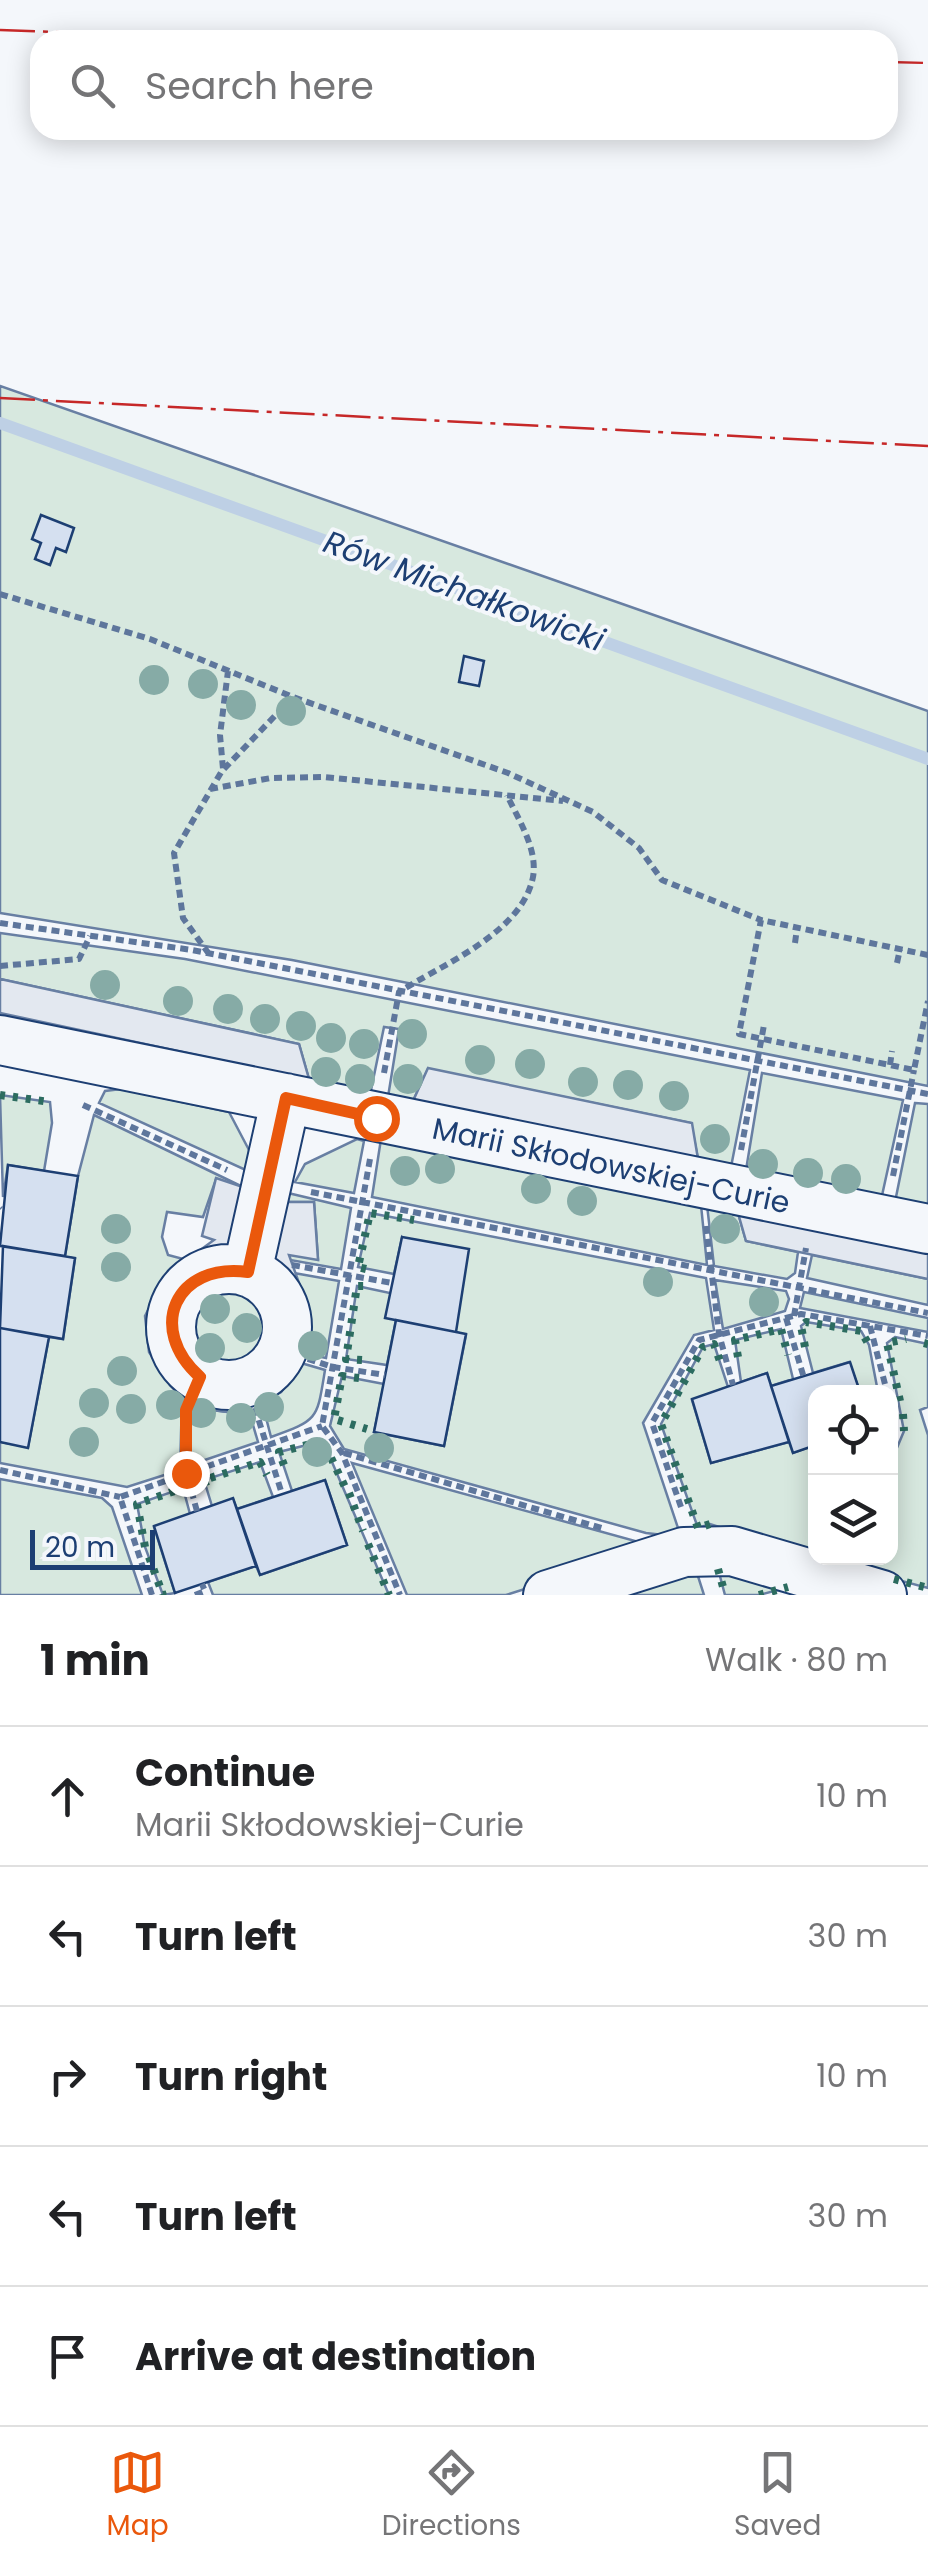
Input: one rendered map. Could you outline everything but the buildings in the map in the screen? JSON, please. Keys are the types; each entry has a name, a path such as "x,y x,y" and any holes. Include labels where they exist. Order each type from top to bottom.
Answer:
{"street":[{"name":"Marii Skłodowskiej-Curie","path":"0,1040 928,1230"},
{"path":"249,1265 286,1098"},
{"path":"249,1265 283,1304 288,1327 283,1351 268,1370 247,1382 223,1385 200,1377 182,1361 172,1339 172,1315 182,1292 200,1276 249,1265"},
{"path":"548,1595 696,1551 732,1551 882,1595"}],"path":[{"path":"0,594 150,638 293,697 508,773 593,812 638,848 662,880 761,920 928,955"},
{"path":"223,770 220,735 228,670"},
{"path":"209,954 183,918 174,853 223,770 293,697"},
{"path":"210,789 270,778 324,777 570,802"},
{"path":"390,1038 399,992 496,931 522,904 534,874 532,859 507,795"},
{"path":"761,920 739,1034 914,1070"},
{"path":"0,924 209,954 928,1094"},
{"path":"795,943 797,928"},
{"path":"0,966 78,959 90,936"},
{"path":"897,963 900,949"},
{"path":"894,1170 928,1001"},
{"path":"742,1139 764,1025"},
{"path":"890,1065 892,1051"},
{"path":"74,1101 240,1176 270,1184 928,1314"},
{"path":"706,1185 711,1271 720,1334 733,1384"},
{"path":"364,1203 322,1426 342,1453 400,1595"},
{"path":"804,1378 790,1317 814,1207"},
{"path":"249,1265 350,1274 392,1283"},
{"path":"696,1551 652,1424 699,1340 790,1317 928,1336"},
{"path":"870,1326 884,1385"},
{"path":"283,1351 385,1376"},
{"path":"197,1511 186,1473 186,1410 200,1377"},
{"path":"247,1382 282,1494"},
{"path":"0,1470 120,1497 322,1426"},
{"path":"342,1453 608,1530"},
{"path":"120,1497 152,1595"},
{"path":"195,1595 204,1592 202,1584"}],"shaded area":[{"path":"0,386 928,711 928,1086 292,960 0,913"},
{"path":"0,933 185,959 750,1070 731,1167 698,1159 691,1123 428,1069 413,1101 388,1097 399,1029 384,1027 370,1095 309,1079 299,1044 0,979"},
{"path":"0,979 299,1044 309,1079 0,1013"},
{"path":"428,1068 692,1123 698,1159 413,1101"},
{"path":"762,1073 903,1100 881,1200 746,1170"},
{"path":"121,1089 229,1112 249,1150 250,1172 99,1103 105,1091"},
{"path":"0,1095 50,1102 52,1123 44,1171 8,1165 3,1197"},
{"path":"915,1103 928,1104 928,1209 895,1202"},
{"path":"94,1115 247,1189 216,1179 203,1217 167,1212 162,1237 168,1255 187,1260 166,1275 170,1385 182,1398 180,1470 127,1487 0,1463 0,1442 28,1447 49,1337 63,1339 75,1259 65,1256 78,1176"},
{"path":"357,1139 364,1141 354,1193 295,1182 305,1164"},
{"path":"381,1139 701,1205 707,1265 372,1197"},
{"path":"216,1178 287,1202 314,1202 318,1260 289,1255 309,1311 299,1368 281,1392 235,1413 197,1408 170,1385 149,1352 145,1316 166,1275 214,1240 202,1236","holes":["234,1243 283,1303 288,1327 283,1351 268,1370 247,1383 223,1385 200,1377 182,1361 172,1339 172,1315 182,1292 200,1276 223,1269"]},
{"path":"288,1193 351,1208 341,1269 290,1260 288,1254 318,1259 314,1202 287,1202"},
{"path":"707,1205 738,1213 746,1241 798,1252 795,1273 787,1279 714,1266"},
{"path":"370,1213 706,1278 714,1330 694,1335 643,1423 681,1537 646,1533 344,1449 330,1426 342,1376 384,1384 374,1432 444,1446 466,1335 456,1332 402,1238 394,1274 358,1267"},
{"path":"738,1213 928,1251 928,1279 746,1241"},
{"path":"812,1255 928,1279 928,1305 807,1278"},
{"path":"294,1273 339,1281 326,1358 303,1353 309,1311"},
{"path":"715,1280 786,1291 789,1299 785,1311 723,1329"},
{"path":"357,1286 390,1293 396,1320 387,1365 346,1359"},
{"path":"228,1291 244,1294 257,1303 266,1316 266,1348 257,1361 244,1370 228,1373 212,1370 199,1361 190,1348 187,1332 190,1316 199,1303 212,1294"},
{"path":"804,1292 928,1318 928,1332 800,1308"},
{"path":"806,1322 861,1331 869,1345 877,1385 857,1385 849,1362 813,1373 801,1326"},
{"path":"781,1329 793,1379 771,1386 767,1373 741,1382 735,1340"},
{"path":"895,1337 928,1344 928,1407 920,1410 928,1435 928,1588 842,1565 898,1565 898,1445 904,1431 887,1343"},
{"path":"714,1344 728,1387 692,1400 711,1463 789,1442 793,1453 808,1448 808,1555 710,1524 698,1528 661,1424 703,1347"},
{"path":"301,1363 325,1370 317,1408 307,1421 271,1437 262,1402 281,1392"},
{"path":"197,1408 235,1413 248,1408 258,1442 190,1465 188,1411"},
{"path":"323,1441 389,1595 213,1595 208,1582 256,1566 260,1575 347,1545 325,1480 292,1491 279,1452"},
{"path":"260,1462 273,1497 237,1509 233,1499 212,1506 204,1480"},
{"path":"352,1463 657,1547 506,1595 407,1595"},
{"path":"0,1479 102,1498 112,1507 142,1595 0,1595"},
{"path":"183,1488 190,1514 154,1527 175,1593 163,1595 145,1547 137,1504"},
{"path":"717,1565 789,1587 759,1595 725,1595"},
{"path":"696,1570 704,1595 603,1595"}],"waterway":[{"name":"Rów Michałkowicki","path":"0,423 928,759"}],"hedge":[{"path":"0,1095 50,1102"},
{"path":"366,1269 358,1267 370,1213 414,1220"},
{"path":"362,1360 346,1359 357,1286 364,1286"},
{"path":"805,1347 801,1326 806,1322 861,1331 869,1345"},
{"path":"738,1357 735,1340 781,1329 788,1355"},
{"path":"900,1401 887,1343 906,1339"},
{"path":"924,1343 928,1344"},
{"path":"710,1524 698,1528 661,1424 703,1347 714,1344 722,1367"},
{"path":"359,1378 342,1376 334,1419 367,1429"},
{"path":"903,1414 904,1431"},
{"path":"284,1465 279,1452 323,1441 345,1487"},
{"path":"206,1486 204,1480 260,1462 267,1475"},
{"path":"145,1547 137,1504 183,1488"},
{"path":"349,1493 363,1531"},
{"path":"368,1544 389,1595"},
{"path":"149,1557 163,1595 169,1594"},
{"path":"718,1569 725,1594"},
{"path":"894,1579 928,1588"},
{"path":"759,1595 788,1587"}],"power":[{"path":"0,30 30,31"},
{"path":"898,62 928,63"},
{"path":"0,398 928,446"}],"route":[{"path":"186,1473 186,1410 200,1377 182,1361 172,1339 172,1315 182,1292 200,1276 223,1268 248,1272 286,1098 376,1118"}]}
